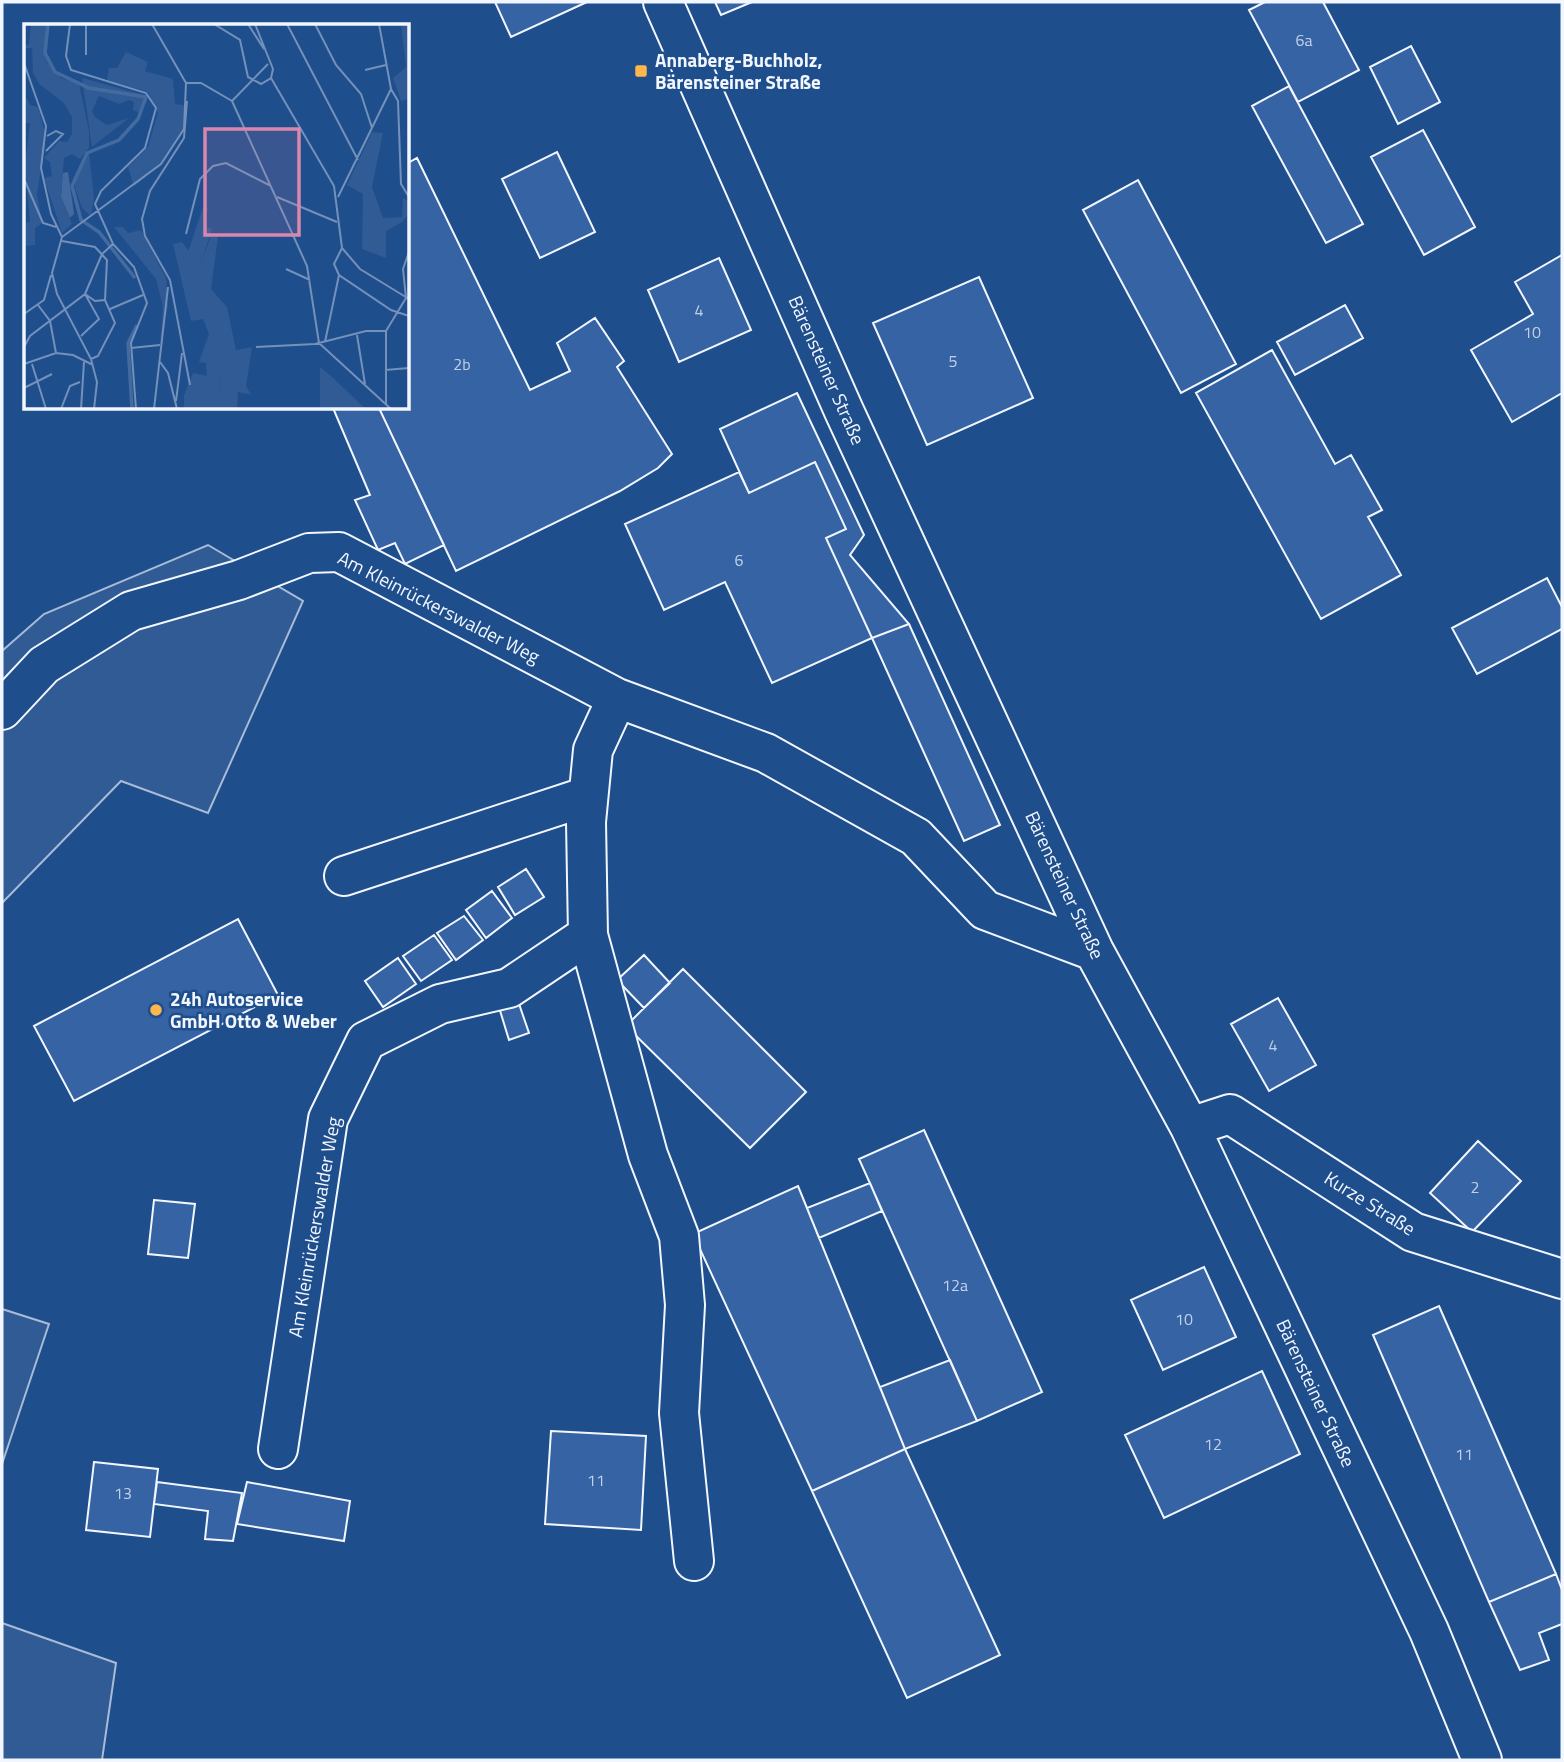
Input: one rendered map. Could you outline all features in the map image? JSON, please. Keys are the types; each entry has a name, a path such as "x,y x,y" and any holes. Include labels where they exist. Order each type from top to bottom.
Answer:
{"street":[{"name":"Bärensteiner Straße","path":"663,2 844,411 1094,951 1190,1127 1429,1632 1482,1760"},
{"name":"Am Kleinrückerswalder Weg","path":"2,710 44,666 131,611 239,580 309,553 340,552 617,698 766,753 916,837 985,910 1094,951"},
{"path":"617,698 593,750 586,822 588,935 648,1155 679,1236 685,1305 679,1413 694,1561"},
{"path":"344,876 588,796"},
{"name":"Am Kleinrückerswalder Weg","path":"278,1448 328,1119 366,1041 440,1004 509,988 588,935"},
{"name":"Kurze Straße","path":"1190,1127 1230,1114 1413,1232 1562,1279"}],"shaded area":[{"path":"208,545 303,601 208,813 121,781 2,903 2,651 44,614"},
{"path":"2,1309 49,1324 2,1464"},
{"path":"2,1623 116,1663 102,1760 2,1760"}],"building":[{"path":"495,2 587,2 511,37"},
{"path":"715,2 752,2 721,15"},
{"path":"1265,2 1323,2 1359,70 1298,102 1249,10"},
{"path":"1411,46 1440,102 1398,124 1370,67"},
{"path":"1289,86 1363,224 1326,243 1252,106"},
{"path":"1423,130 1475,227 1424,255 1371,157"},
{"path":"557,152 595,232 540,258 502,179"},
{"path":"417,158 530,390 570,371 557,343 595,318 624,361 617,367 672,454 658,468 620,491 456,571 380,410 410,410 410,162"},
{"path":"1138,180 1236,364 1181,393 1083,210"},
{"path":"1562,255 1562,393 1512,422 1471,350 1533,314 1515,282"},
{"path":"719,258 751,330 679,362 648,290"},
{"path":"979,277 1033,398 927,445 873,323"},
{"path":"1345,305 1363,338 1295,375 1277,342"},
{"path":"1272,350 1335,464 1351,455 1382,510 1368,517 1401,575 1321,619 1196,393"},
{"path":"797,393 864,535 850,555 909,624 872,638 826,538 846,529 815,462 749,493 720,429"},
{"path":"334,410 380,410 444,545 405,564 395,543 378,550 355,500 370,495"},
{"path":"815,462 846,529 826,538 872,638 772,683 725,582 664,610 625,524 739,472 749,493"},
{"path":"1547,578 1562,607 1562,629 1477,674 1452,628"},
{"path":"909,624 1000,825 964,841 872,638"},
{"path":"526,869 544,897 515,915 498,887"},
{"path":"492,891 512,918 486,938 466,910"},
{"path":"464,916 483,940 456,960 437,933"},
{"name":"24h Autoservice GmbH Otto & Weber","path":"238,919 278,995 74,1101 34,1026"},
{"path":"434,935 452,960 421,981 403,956"},
{"path":"644,955 670,983 644,1008 617,980"},
{"path":"398,958 416,984 383,1007 365,981"},
{"path":"683,969 806,1092 750,1148 626,1026"},
{"path":"517,998 529,1033 509,1040 498,1004"},
{"path":"1278,998 1316,1065 1269,1091 1231,1024"},
{"path":"924,1130 1042,1392 977,1421 859,1159"},
{"path":"1478,1141 1521,1181 1472,1232 1430,1193"},
{"path":"870,1183 882,1211 819,1238 807,1208"},
{"path":"798,1186 905,1449 812,1491 693,1234"},
{"path":"154,1200 195,1204 188,1258 148,1254"},
{"path":"1204,1267 1236,1337 1163,1370 1131,1300"},
{"path":"1439,1306 1556,1574 1489,1602 1373,1335"},
{"path":"950,1360 977,1421 905,1449 880,1387"},
{"path":"1262,1371 1300,1454 1164,1518 1125,1435"},
{"path":"551,1431 646,1436 641,1530 545,1524"},
{"path":"905,1449 1000,1655 907,1698 812,1491"},
{"path":"94,1462 158,1469 150,1537 86,1530"},
{"path":"157,1482 242,1493 233,1541 205,1539 208,1511 154,1504"},
{"path":"247,1482 350,1501 344,1541 237,1524"},
{"path":"1556,1574 1562,1590 1562,1624 1539,1633 1549,1660 1520,1670 1489,1602"}],"place":[{"name":"Annaberg-Buchholz, Bärensteiner Straße","path":"641,71"},
{"name":"24h Autoservice GmbH Otto & Weber","path":"156,1010"}]}
